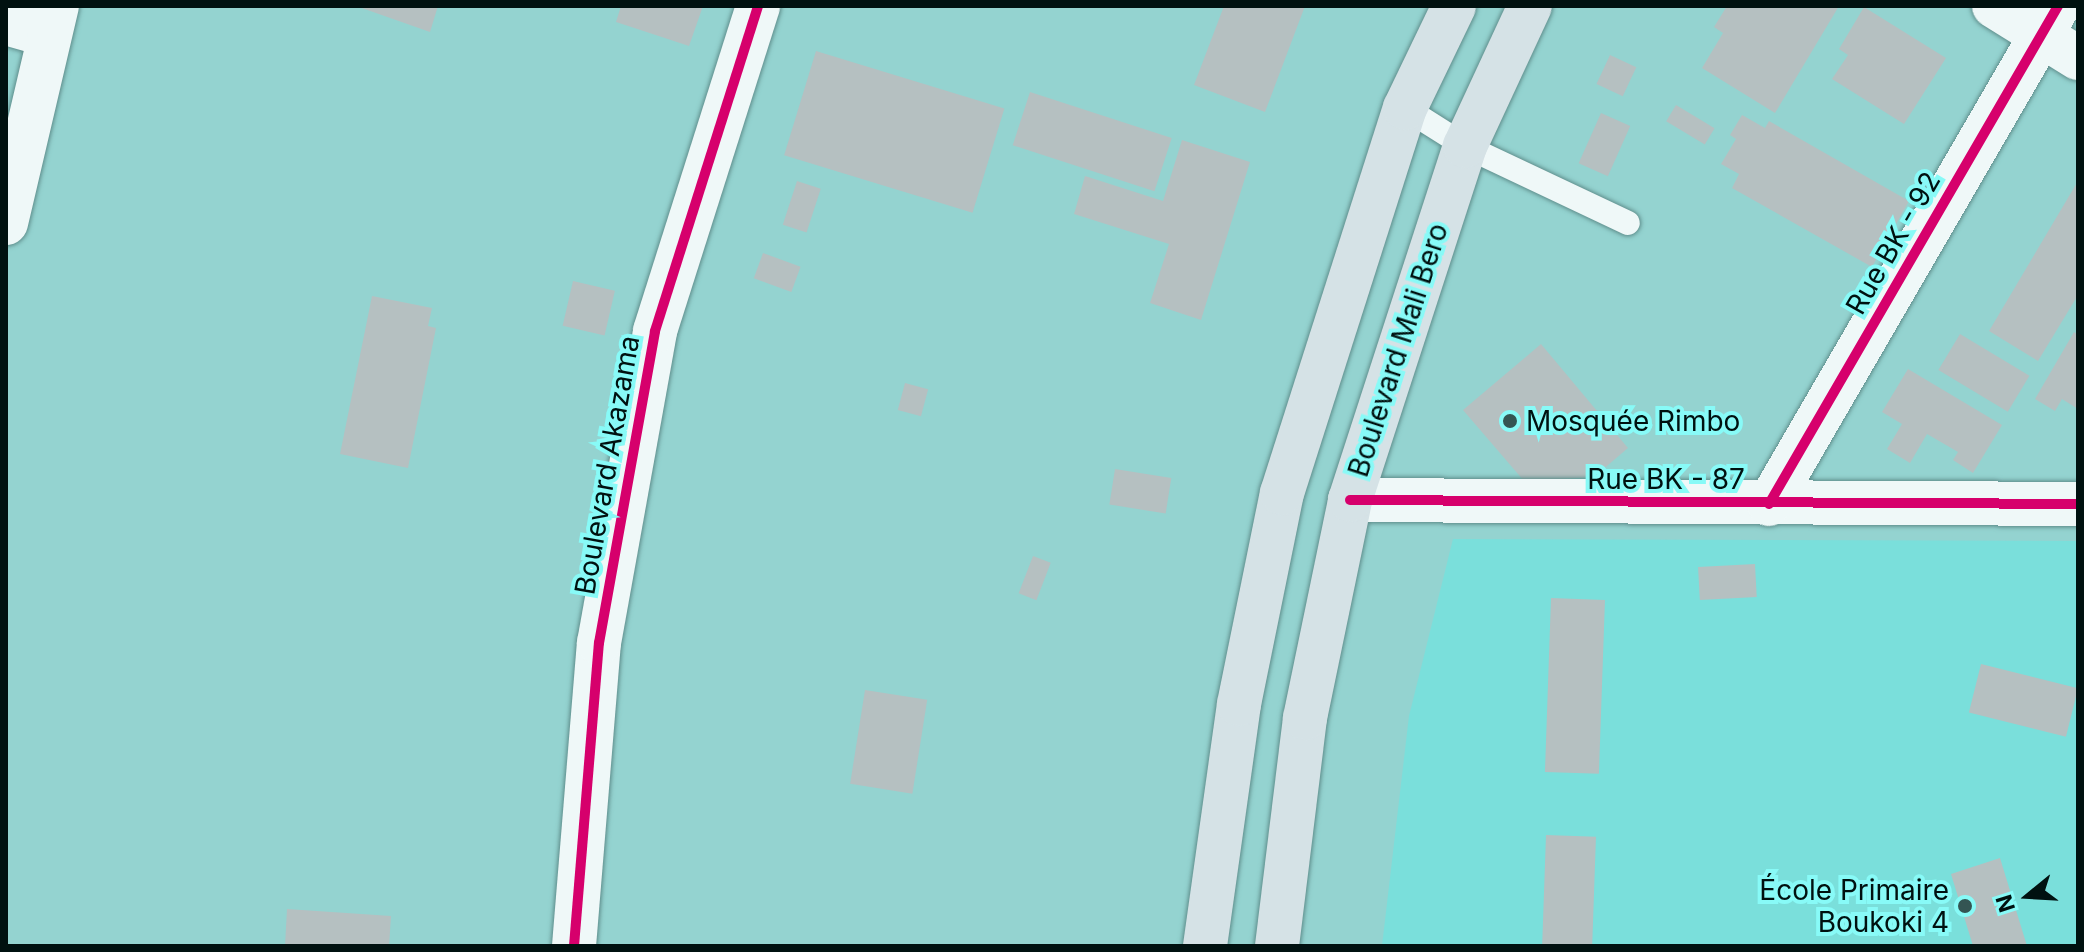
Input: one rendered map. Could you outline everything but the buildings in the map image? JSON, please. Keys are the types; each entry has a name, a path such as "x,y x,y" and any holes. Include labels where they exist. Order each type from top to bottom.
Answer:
{"main road":[{"path":"1205,946 1239,704 1282,493 1405,108 1454,6"},
{"name":"Boulevard Mali Bero","path":"1277,946 1305,718 1350,500 1465,146 1530,6"}],"street":[{"name":"Boulevard Akazama","path":"574,946 599,643 655,331 758,6"},
{"path":"1994,6 2050,20 2078,58"},
{"path":"6,23 53,20 6,223"},
{"name":"Rue BK - 92","path":"1769,504 2050,20"},
{"name":"Rue BK - 87","path":"1350,500 2078,504"}],"lane":[{"path":"1405,108 1465,146 1628,223"}],"shaded area":[{"path":"1453,539 2078,541 2078,946 1382,946 1409,716"}],"cycle path":[{"path":"574,946 599,643 655,331 758,6"},
{"path":"1769,504 2058,6"},
{"path":"1350,500 2078,504"}],"place":[{"name":"Mosquée Rimbo","path":"1510,421"},
{"name":"École Primaire Boukoki 4","path":"1965,906"}]}
